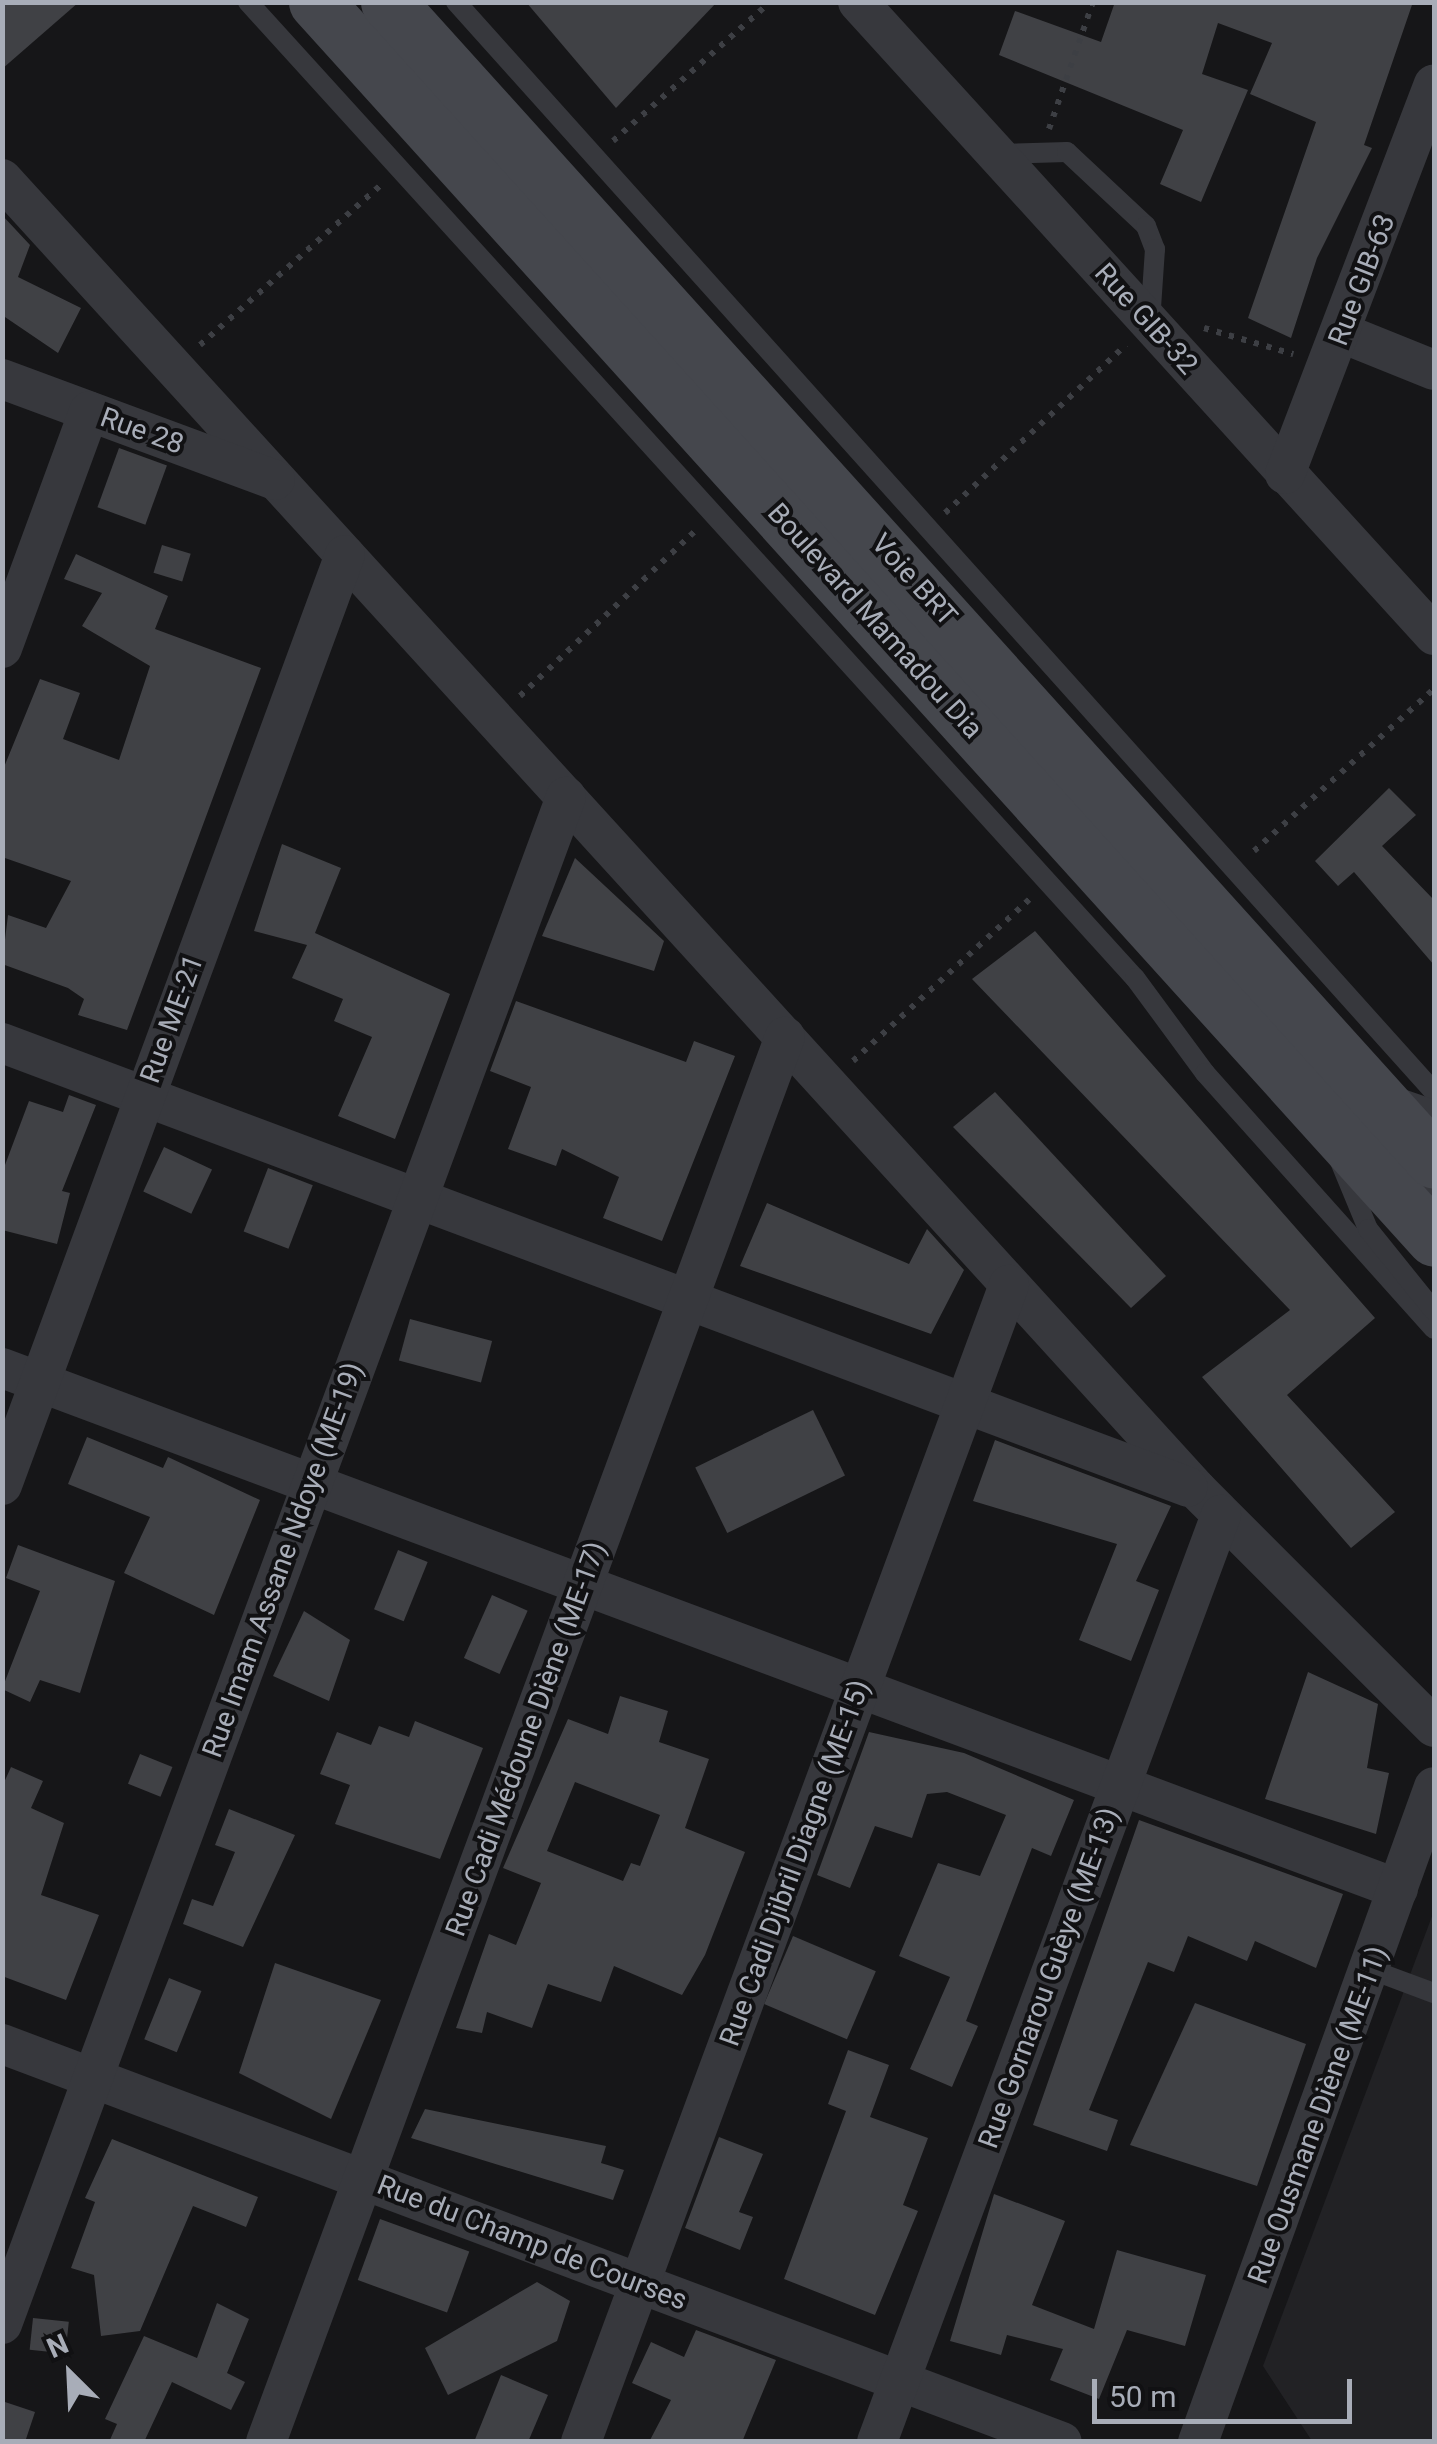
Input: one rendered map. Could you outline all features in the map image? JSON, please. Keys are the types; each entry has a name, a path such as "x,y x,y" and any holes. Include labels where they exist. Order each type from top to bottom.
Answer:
{"street":[{"name":"Boulevard Mamadou Dia","path":"316,2 1341,1096 1434,1161"},
{"name":"Boulevard Mamadou Dia","path":"388,2 1341,1096 1434,1238"},
{"name":"Rue GIB-32","path":"858,2 1434,636"},
{"name":"Rue GIB-63","path":"1285,474 1336,349 1434,84"},
{"path":"2,179 497,717 826,1085 1209,1503 1434,1728"},
{"path":"1336,349 1434,370"},
{"name":"Rue 28","path":"2,380 281,482"},
{"path":"2,648 90,412"},
{"name":"Rue ME-21","path":"2,1484 21,1375 144,1096 345,555"},
{"name":"Rue Imam Assane Ndoye (ME-19)","path":"2,2324 566,797"},
{"name":"Rue Cadi Médoune Diène (ME-17)","path":"266,2442 785,1037"},
{"path":"2,1042 965,1403 1209,1503"},
{"name":"Rue Cadi Djibril Diagne (ME-15)","path":"582,2442 1009,1285"},
{"path":"21,1375 1398,1889"},
{"name":"Rue Gornarou Guèye (ME-13)","path":"878,2442 1121,1785 1209,1503"},
{"name":"Rue Ousmane Diène (ME-11)","path":"1198,2442 1432,1802"},
{"name":"Rue du Champ de Courses","path":"2,2044 1062,2442"}],"lane":[{"path":"248,2 1046,884 1434,1329"},
{"path":"456,2 593,159 1238,865 1434,1092"},
{"path":"996,154 1043,147 1077,160 1146,226 1155,249 1150,323"},
{"name":"Voie BRT","path":"772,466 1434,1194"},
{"path":"1434,1110 1341,1096 1368,1229 1434,1311"},
{"path":"1372,1970 1434,1992"}],"path":[{"path":"593,159 770,2"},
{"path":"1043,147 1094,2"},
{"path":"177,366 400,168"},
{"path":"930,528 1150,323 1185,323 1336,349"},
{"path":"497,717 714,513"},
{"path":"1238,865 1434,689"},
{"path":"826,1085 1046,884"}],"shaded area":[{"path":"1434,1911 1434,2441 1312,2441 1263,2366"}],"building":[{"path":"2,2 79,2 2,69"},
{"path":"526,2 717,2 616,108"},
{"path":"1115,2 1413,2 1364,145 1372,148 1317,258 1291,338 1248,318 1316,122 1250,94 1272,43 1218,23 1202,74 1248,90 1201,202 1160,184 1183,130 999,55 1015,11 1101,42"},
{"path":"2,215 30,245 18,277 81,308 58,353 2,315"},
{"path":"119,448 167,465 145,525 97,507"},
{"path":"162,545 191,554 182,582 154,573"},
{"path":"76,554 168,596 155,629 261,668 127,1030 78,1015 84,999 68,988 2,964 8,915 46,928 71,881 2,857 2,772 40,679 80,693 63,739 119,760 150,666 82,626 102,593 64,579"},
{"path":"1389,788 1416,815 1382,846 1434,900 1434,965 1354,872 1338,886 1315,861"},
{"path":"282,844 341,868 315,933 450,994 395,1139 338,1116 372,1037 334,1021 343,999 292,978 307,945 254,931"},
{"path":"575,858 664,941 654,971 542,936"},
{"path":"1035,931 1375,1318 1287,1395 1395,1512 1351,1548 1202,1377 1290,1310 972,979"},
{"path":"516,1001 686,1062 694,1041 735,1056 662,1241 603,1218 619,1177 562,1149 556,1166 508,1149 531,1087 490,1071"},
{"path":"995,1092 1166,1276 1131,1308 953,1127"},
{"path":"69,1095 96,1105 62,1191 70,1193 57,1244 2,1230 2,1173 29,1101 63,1112"},
{"path":"164,1147 212,1169 191,1214 143,1191"},
{"path":"268,1168 313,1185 288,1249 244,1231"},
{"path":"767,1203 909,1264 927,1229 964,1270 931,1334 740,1266"},
{"path":"410,1319 492,1341 481,1383 399,1361"},
{"path":"813,1410 845,1476 727,1533 695,1467"},
{"path":"87,1437 163,1468 168,1457 260,1500 214,1615 124,1573 150,1517 68,1484"},
{"path":"995,1440 1171,1506 1136,1581 1159,1590 1131,1661 1079,1640 1117,1544 973,1501"},
{"path":"18,1545 115,1581 80,1693 40,1680 30,1702 2,1689 40,1591 6,1578"},
{"path":"398,1550 428,1562 404,1621 374,1609"},
{"path":"492,1595 528,1611 500,1674 464,1658"},
{"path":"304,1611 350,1640 329,1701 273,1676"},
{"path":"1308,1672 1378,1704 1367,1768 1389,1773 1376,1834 1265,1799"},
{"path":"620,1696 668,1711 659,1742 709,1759 685,1828 745,1852 705,1955 682,1995 614,1966 601,2002 548,1984 532,2028 487,2012 482,2033 456,2028 489,1934 516,1945 541,1883 503,1868 568,1719 608,1734","holes":["575,1782 660,1815 640,1866 631,1863 623,1881 547,1851"]},
{"path":"415,1721 483,1748 440,1859 335,1824 350,1785 320,1774 337,1732 371,1745 379,1726 409,1737"},
{"path":"869,1732 964,1753 1074,1800 1051,1856 1032,1848 966,2021 978,2026 952,2087 910,2069 950,1977 899,1956 938,1863 980,1876 1006,1815 947,1792 927,1794 912,1838 875,1826 850,1888 817,1875"},
{"path":"140,1754 172,1767 160,1797 128,1784"},
{"path":"11,1767 43,1781 31,1808 64,1823 41,1895 99,1915 66,2000 2,1976 2,1787"},
{"path":"229,1809 295,1835 243,1947 183,1924 192,1899 213,1906 235,1852 215,1845"},
{"path":"1139,1820 1343,1894 1316,1968 1255,1941 1247,1961 1188,1936 1174,1972 1148,1962 1089,2110 1118,2120 1107,2151 1033,2125"},
{"path":"793,1936 876,1971 847,2039 764,2004"},
{"path":"275,1963 381,2000 331,2119 239,2073"},
{"path":"169,1978 201,1991 177,2052 144,2039"},
{"path":"1195,2003 1306,2044 1257,2186 1130,2145"},
{"path":"848,2050 889,2065 870,2117 928,2138 903,2205 918,2211 875,2315 784,2279 846,2111 828,2104"},
{"path":"425,2109 606,2146 601,2163 624,2170 613,2200 411,2138"},
{"path":"719,2137 763,2154 739,2212 753,2217 740,2250 685,2228"},
{"path":"112,2139 258,2197 246,2227 193,2206 140,2331 101,2336 94,2275 71,2268 95,2202 85,2198"},
{"path":"994,2194 1065,2221 1032,2305 1094,2329 1117,2250 1206,2275 1185,2346 1127,2330 1099,2399 1050,2380 1063,2349 1007,2335 1001,2355 950,2341"},
{"path":"380,2219 469,2251 447,2313 358,2280"},
{"path":"537,2282 570,2301 557,2341 448,2395 425,2348"},
{"path":"217,2303 249,2319 227,2373 245,2382 231,2410 172,2382 144,2442 109,2442 117,2424 105,2419 144,2336 197,2358"},
{"path":"33,2318 69,2322 65,2354 30,2350"},
{"path":"696,2330 776,2360 742,2442 649,2442 671,2400 632,2383 651,2342 684,2357"},
{"path":"501,2375 548,2395 528,2442 474,2442"},
{"path":"2,2401 35,2412 25,2442 2,2442"}]}
